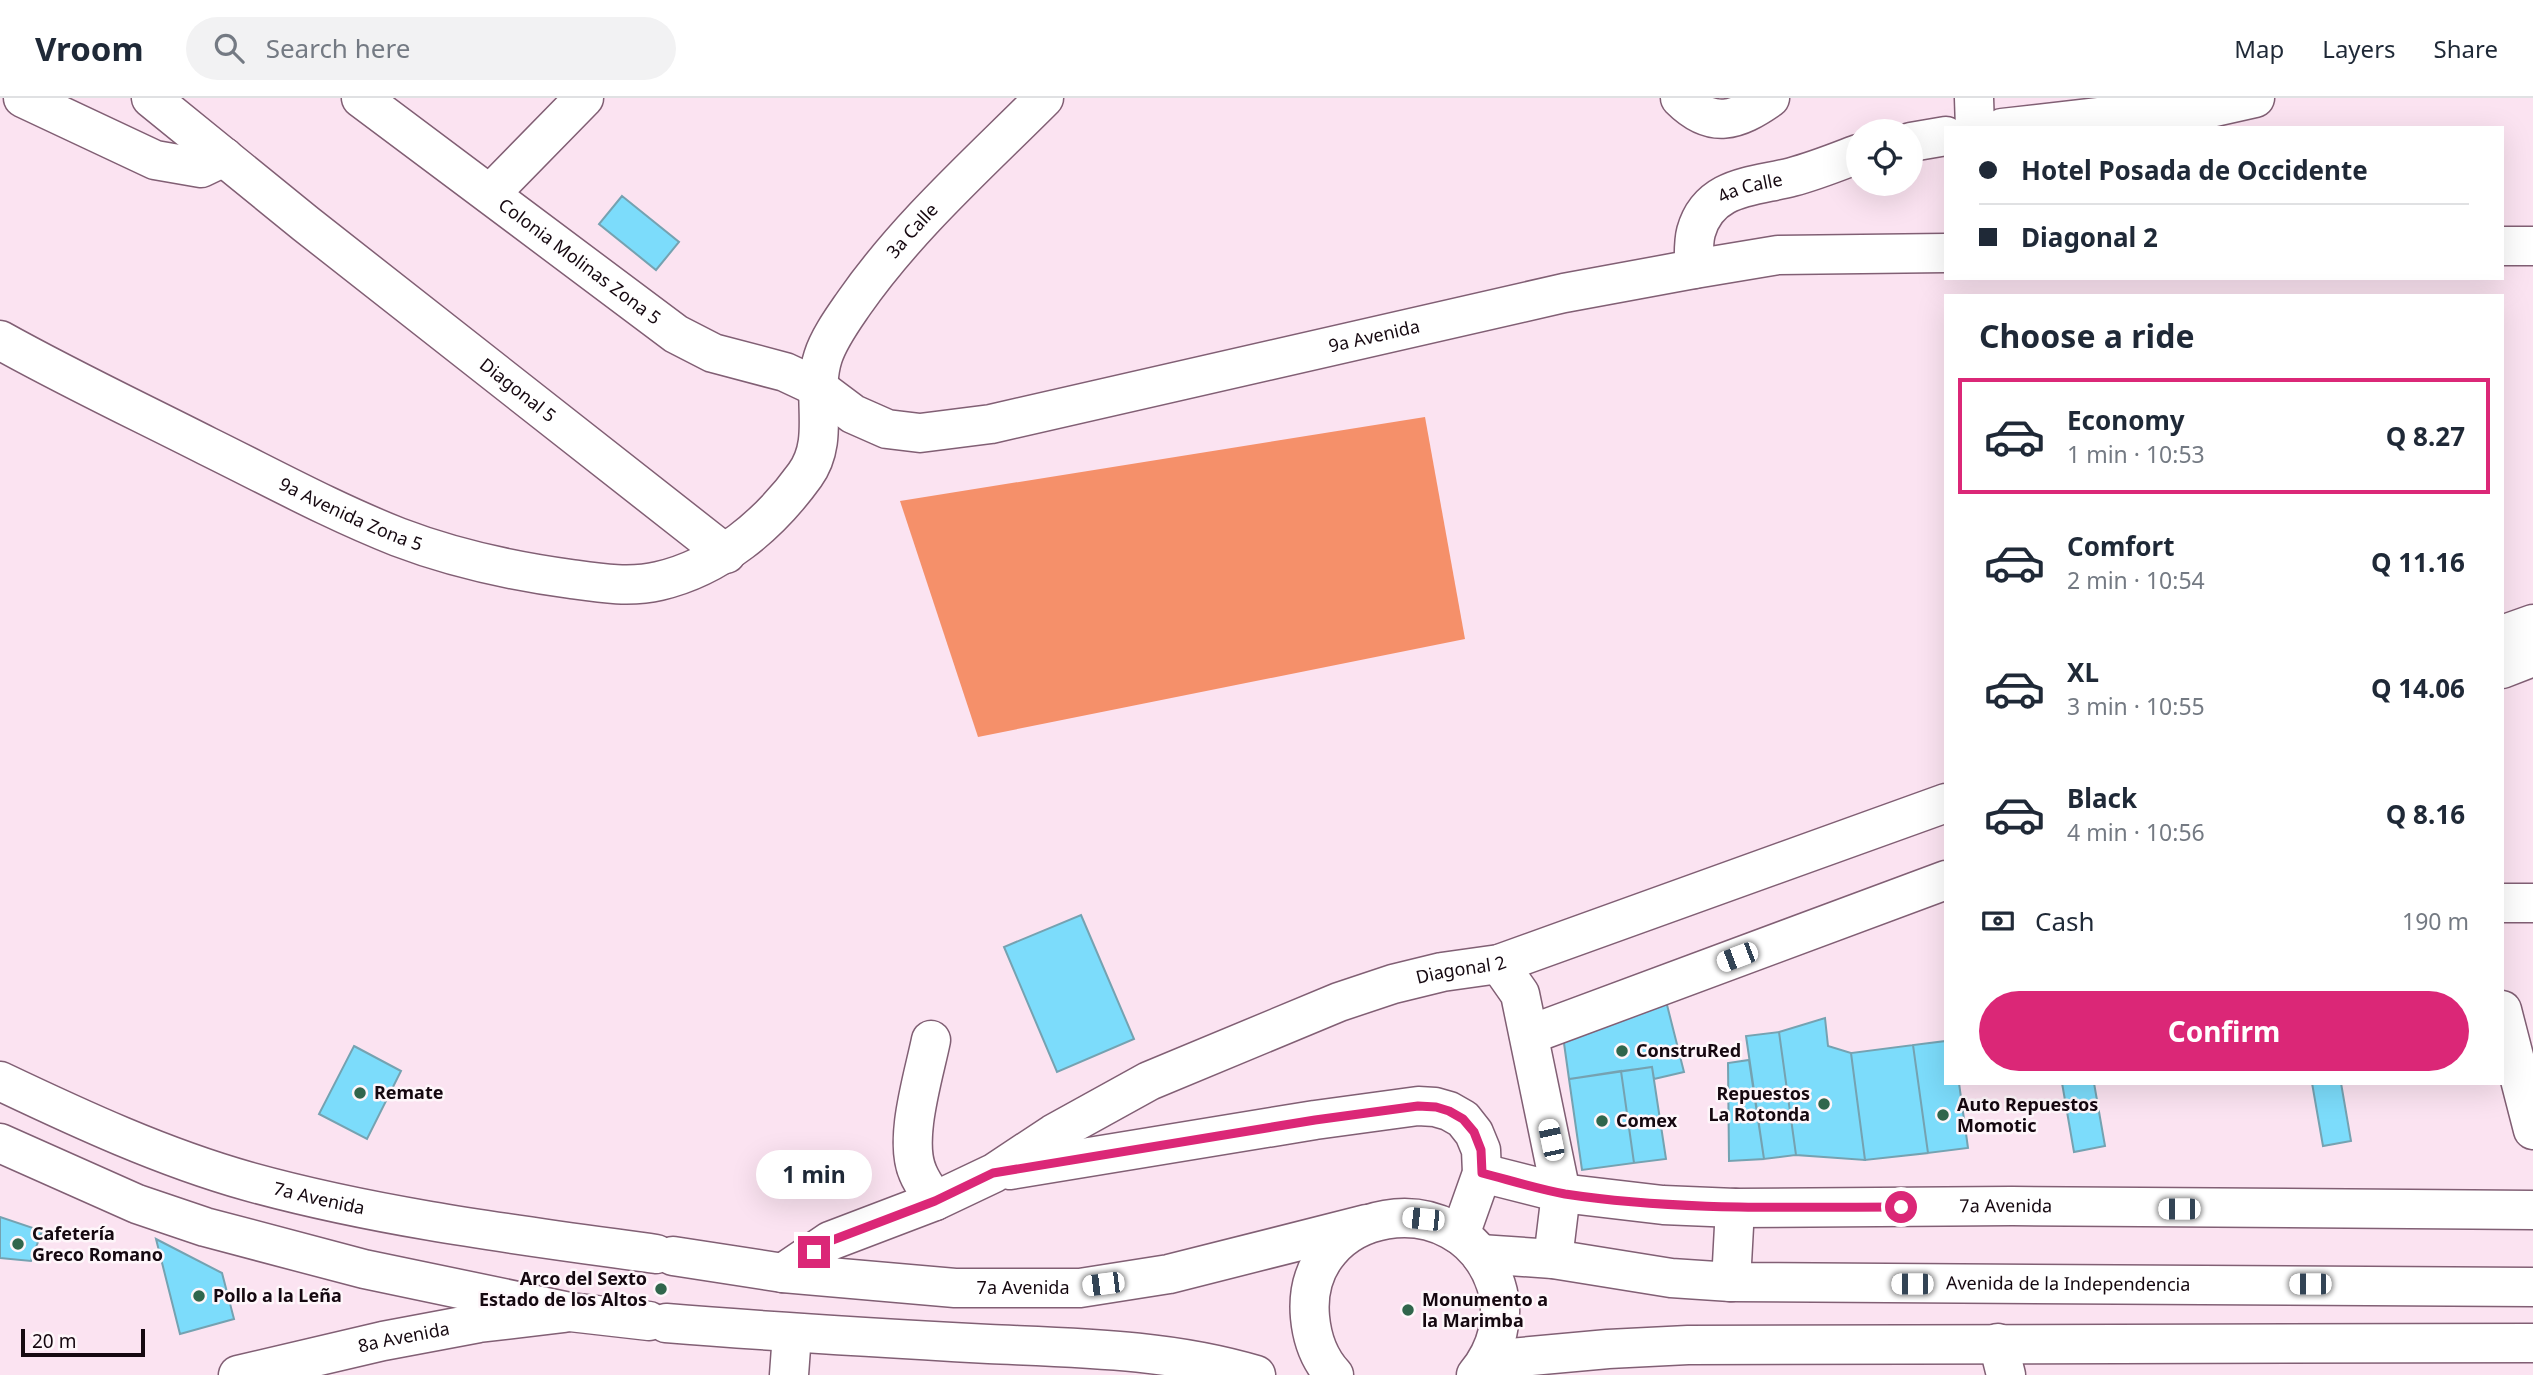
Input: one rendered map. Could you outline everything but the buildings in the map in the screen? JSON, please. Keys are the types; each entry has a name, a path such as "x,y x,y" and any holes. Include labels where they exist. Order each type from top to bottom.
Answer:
{"street":[{"path":"23,98 155,160 201,168 224,157"},
{"name":"Diagonal 5","path":"151,98 726,554"},
{"name":"Colonia Molinas Zona 5","path":"361,98 676,334 713,354 785,372 817,387"},
{"path":"490,194 584,98"},
{"name":"3a Calle","path":"817,387 823,355 843,319 868,283 911,232 1044,98"},
{"path":"1680,98 1702,115 1719,119 1736,118 1770,98"},
{"path":"1975,98 1975,126"},
{"path":"2014,126 2141,105 2206,109 2255,98"},
{"path":"1923,140 1944,136"},
{"name":"4a Calle","path":"1694,270 1696,234 1702,216 1720,198 1743,186 1793,177 1846,158"},
{"path":"2504,246 2533,246"},
{"name":"9a Avenida","path":"817,387 853,414 887,429 920,433 991,424 1564,293 1694,270 1778,256 1944,253"},
{"name":"9a Avenida Zona 5","path":"0,341 322,504 399,537 476,562 614,585 655,582 692,572 726,554"},
{"path":"726,554 776,509 805,475 815,457 820,434 817,387"},
{"path":"2504,634 2533,624"},
{"path":"2504,668 2533,657"},
{"name":"Diagonal 2","path":"783,1273 830,1241 935,1201 993,1173 1053,1134 1149,1081 1339,1002 1393,984 1442,972 1499,964 1944,804"},
{"path":"1529,1035 1944,881"},
{"path":"2504,903 2533,903"},
{"path":"1499,964 1520,994 1562,1193 1553,1259"},
{"path":"2504,1018 2533,1130"},
{"path":"931,1040 912,1135 917,1172 935,1201"},
{"name":"7a Avenida","path":"0,1081 134,1140 248,1181 335,1202 435,1221 783,1273 955,1288 1080,1287 1169,1274 1394,1217 1437,1222 1470,1244"},
{"name":"Diagonal 2","path":"993,1173 1315,1120 1418,1106 1436,1107 1463,1119 1474,1132 1481,1150 1482,1173 1470,1244"},
{"path":"0,1143 137,1204 205,1227 364,1269 570,1312 792,1334 1117,1350 1220,1364 1256,1375"},
{"name":"7a Avenida","path":"1482,1173 1562,1193 1663,1205 1735,1208 2012,1206 2533,1210"},
{"path":"1731,1282 1735,1208"},
{"path":"1334,1375 1317,1349 1311,1329 1309,1308 1312,1287 1320,1267 1332,1249 1367,1224"},
{"path":"1470,1244 1493,1277 1500,1302 1499,1329 1480,1371 1610,1362 1688,1345 2002,1359 2533,1343"},
{"name":"Avenida de la Independencia","path":"1470,1244 1671,1278 1731,1282 2533,1287"},
{"name":"8a Avenida","path":"238,1375 383,1341 570,1312"},
{"path":"789,1375 792,1334"}],"shaded area":[{"path":"1425,417 1465,639 978,737 900,501"}],"place":[{"name":"ConstruRed","path":"1622,1051"},
{"name":"Remate","path":"360,1093"},
{"name":"Repuestos La Rotonda","path":"1824,1104"},
{"name":"Auto Repuestos Momotic","path":"1943,1115"},
{"name":"Comex","path":"1602,1121"},
{"name":"Cafetería Greco Romano","path":"18,1244"},
{"name":"Arco del Sexto Estado de los Altos","path":"661,1289"},
{"name":"Pollo a la Leña","path":"199,1296"},
{"name":"Monumento a la Marimba","path":"1408,1310"}],"route":[{"path":"814,1252 830,1241 935,1201 993,1173 1315,1120 1418,1106 1436,1107 1463,1119 1474,1132 1481,1150 1482,1173 1562,1193 1616,1201 1735,1208 1901,1207"}]}
